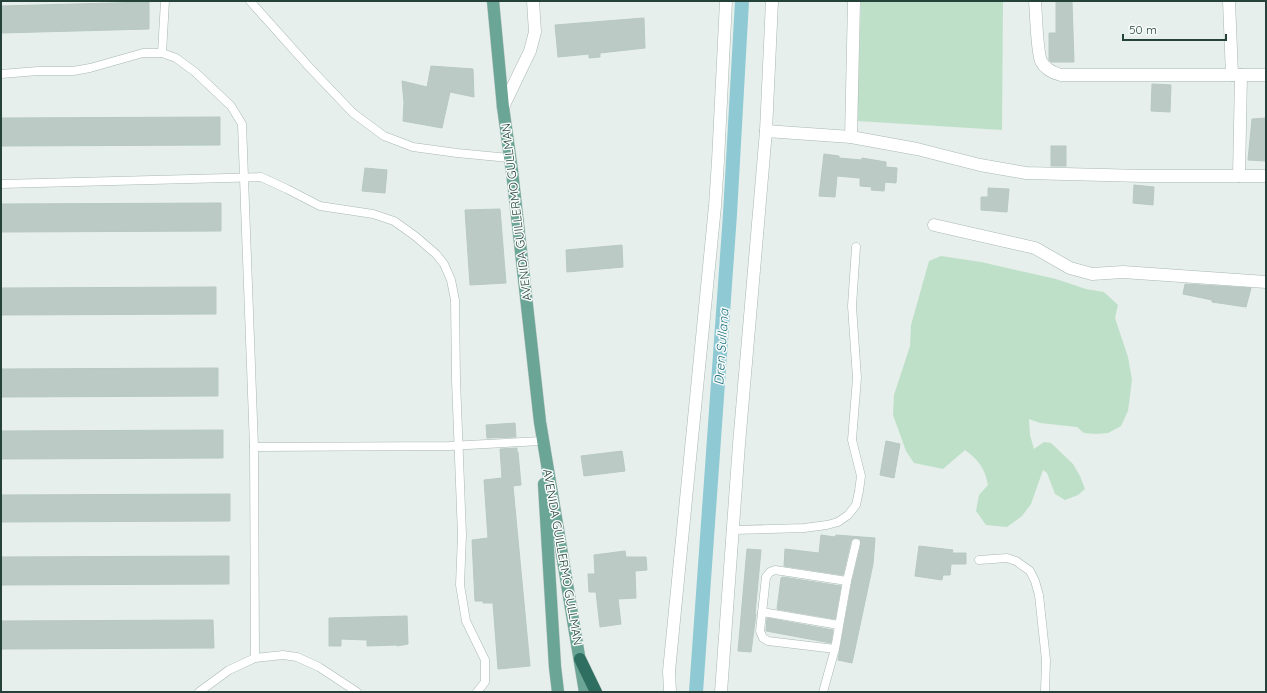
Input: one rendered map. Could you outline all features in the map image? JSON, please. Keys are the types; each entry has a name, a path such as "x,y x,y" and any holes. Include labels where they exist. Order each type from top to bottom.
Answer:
{"highway":[{"path":"580,659 596,692"}],"main road":[{"name":"AVENIDA GUILLERMO GULLMAN","path":"493,1 503,107 512,171 540,422 585,692"},
{"name":"AVENIDA GUILLERMO GULLMAN","path":"540,422 555,667 558,692"}],"street":[{"path":"503,107 530,51 535,32 532,1"},
{"path":"670,692 669,671 715,206 726,1"},
{"path":"721,692 739,444 766,131 772,1"},
{"path":"851,137 854,1"},
{"path":"1035,1 1040,57 1044,66 1057,74 1266,75"},
{"path":"1229,1 1237,75 1239,176"},
{"path":"766,131 851,137 917,149 980,165 1026,173 1266,176"},
{"path":"934,225 1035,248 1070,268 1092,274 1123,272 1266,282"}],"lane":[{"path":"162,53 165,1"},
{"path":"250,1 353,113 384,136 413,147 509,158"},
{"path":"1,74 38,71 73,71 143,54 162,53 176,58 191,69 231,106 242,124 254,447 255,658"},
{"path":"1,184 261,177 287,188 320,206 373,214 394,221 436,254 444,264 451,280 455,300 456,380 462,535 460,585 466,621 485,660 484,682 477,692"},
{"path":"733,530 804,528 827,525 838,522 848,515 856,504 861,476 852,440 858,378 852,306 856,247"},
{"path":"254,447 459,446 541,441"},
{"path":"823,692 835,649 847,581 856,543"},
{"path":"979,560 1007,558 1016,561 1030,571 1035,581 1039,595 1046,660 1045,692"},
{"path":"835,649 768,641 764,638 760,631 766,576 770,572 776,570 847,581"},
{"path":"762,612 839,625"},
{"path":"199,692 229,670 255,658 283,655 297,657 320,667 357,692"}],"green space":[{"path":"861,1 1003,1 1002,130 857,121"},
{"path":"941,256 981,262 1056,279 1086,289 1104,292 1118,305 1115,318 1128,357 1132,380 1128,411 1121,426 1108,433 1096,434 1084,433 1077,427 1040,423 1029,419 1030,435 1034,449 1044,442 1051,443 1073,464 1085,489 1078,495 1065,500 1055,494 1047,473 1043,470 1031,504 1022,516 1007,527 986,525 976,511 979,495 988,485 981,465 974,457 965,450 943,469 914,463 906,451 893,415 894,395 910,346 911,325 929,261"}],"building":[{"path":"1056,1 1072,1 1074,62 1051,62 1049,60 1049,33 1056,33"},
{"path":"149,2 149,29 1,33 1,6"},
{"path":"644,18 645,48 600,53 600,57 589,58 589,54 558,57 555,25"},
{"path":"431,66 473,69 474,97 450,92 442,128 403,121 404,102 402,81 427,87"},
{"path":"1152,84 1171,85 1170,112 1151,111"},
{"path":"220,117 220,145 1,146 1,118"},
{"path":"1266,118 1266,161 1248,160 1252,119"},
{"path":"1051,146 1066,146 1066,166 1051,166"},
{"path":"824,154 839,156 839,158 862,160 862,158 886,162 886,167 897,168 896,183 885,182 884,191 871,190 872,187 860,186 860,178 837,176 835,197 819,196"},
{"path":"365,168 387,170 385,193 362,191"},
{"path":"1134,185 1154,187 1153,205 1133,203"},
{"path":"988,188 1009,189 1007,212 981,210 981,197 988,197"},
{"path":"221,203 221,231 1,232 1,204"},
{"path":"500,209 506,283 470,285 465,210"},
{"path":"622,245 623,267 567,272 566,250"},
{"path":"1185,284 1251,288 1246,307 1212,302 1212,300 1183,294"},
{"path":"216,287 216,314 1,315 1,288"},
{"path":"218,368 218,396 1,397 1,369"},
{"path":"515,423 516,437 487,438 486,425"},
{"path":"223,430 223,458 1,459 1,431"},
{"path":"886,441 900,444 894,478 880,475"},
{"path":"517,448 521,485 513,486 530,666 498,669 493,603 475,601 472,540 488,538 484,480 502,478 500,449"},
{"path":"622,451 625,471 584,476 581,456"},
{"path":"230,494 230,521 1,522 1,495"},
{"path":"821,535 835,537 836,535 875,538 873,564 852,663 838,660 852,582 861,544 860,539 855,538 851,541 843,575 784,566 785,549 819,553"},
{"path":"919,546 953,550 952,553 966,553 966,564 951,564 950,575 943,575 942,580 915,576"},
{"path":"747,549 761,550 756,614 751,652 738,651"},
{"path":"625,551 626,557 646,557 647,570 635,571 636,598 618,599 621,624 600,627 596,592 589,592 588,574 595,574 594,555"},
{"path":"229,556 229,584 1,585 1,557"},
{"path":"783,577 841,586 835,619 777,609 781,578"},
{"path":"407,616 408,644 397,646 367,646 367,640 341,639 341,646 329,646 329,618"},
{"path":"767,618 833,630 831,643 766,631"},
{"path":"213,620 214,648 1,649 1,621"}],"waterway":[{"name":"Dren Sullana","path":"696,692 730,214 742,1"}]}
